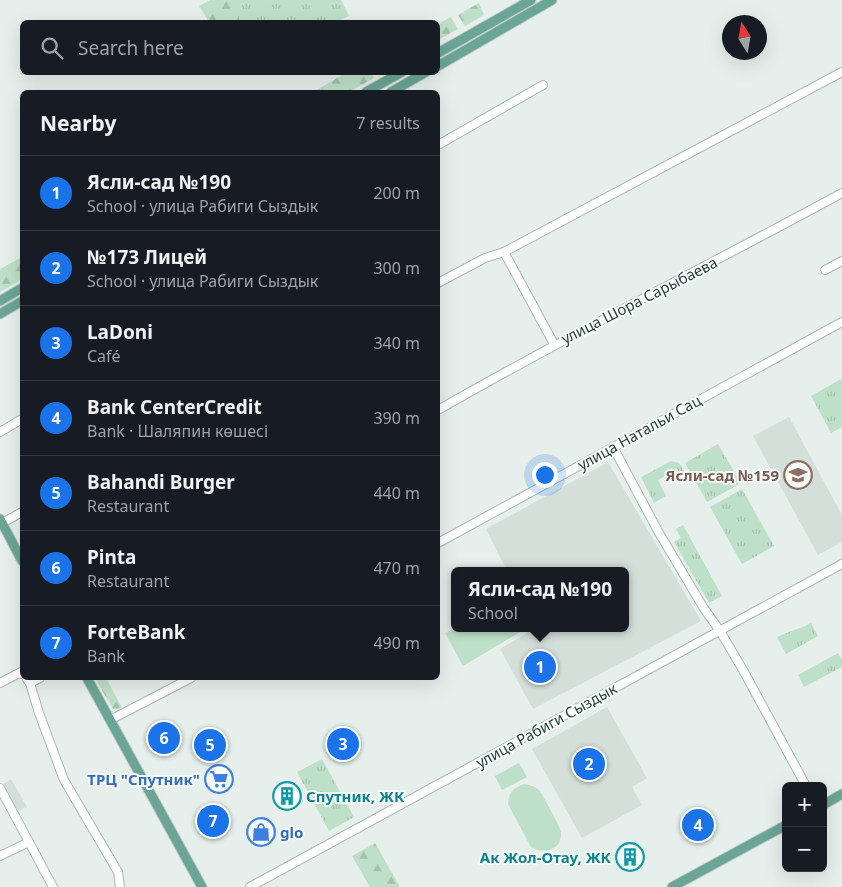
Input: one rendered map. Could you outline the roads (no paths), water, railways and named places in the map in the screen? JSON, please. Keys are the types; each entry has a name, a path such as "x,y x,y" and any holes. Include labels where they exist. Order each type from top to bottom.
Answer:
{"main road":[{"path":"440,52 531,0"},
{"path":"440,65 552,0"},
{"path":"370,90 397,75"},
{"path":"394,90 421,75"},
{"path":"0,300 20,289"},
{"path":"0,314 20,303"},
{"path":"1,521 20,557"},
{"path":"88,680 202,887"},
{"path":"827,803 842,794"},
{"path":"672,887 782,827"}],"street":[{"path":"440,282 485,258 504,252 842,72"},
{"path":"440,144 544,85"},
{"name":"улица Шора Сарыбаева","path":"440,408 554,344 682,279 842,193"},
{"path":"504,252 554,344"},
{"path":"825,270 842,260"},
{"name":"улица Натальи Сац","path":"440,542 842,322"},
{"path":"0,432 20,420"},
{"path":"613,447 663,540 743,670 804,782"},
{"path":"1,521 20,513"},
{"name":"улица Рабиги Сыздык","path":"250,887 842,564"},
{"path":"0,683 20,673"},
{"path":"28,680 64,780 118,872 120,887"},
{"path":"110,720 186,680"},
{"path":"0,788 53,887"},
{"path":"0,856 29,842"}],"place":[{"name":"Ясли-сад №159","path":"798,475"},
{"name":"Ясли-сад №190","path":"540,667"},
{"name":"Pinta","path":"164,738"},
{"name":"LaDoni","path":"343,744"},
{"name":"Bahandi Burger","path":"210,745"},
{"name":"№173 Лицей","path":"589,764"},
{"name":"ТРЦ \"Спутник\"","path":"219,779"},
{"name":"Спутник, ЖК","path":"287,796"},
{"name":"ForteBank","path":"213,821"},
{"name":"Bank CenterCredit","path":"698,825"},
{"name":"glo","path":"261,832"},
{"name":"Ак Жол-Отау, ЖК","path":"630,857"}]}
